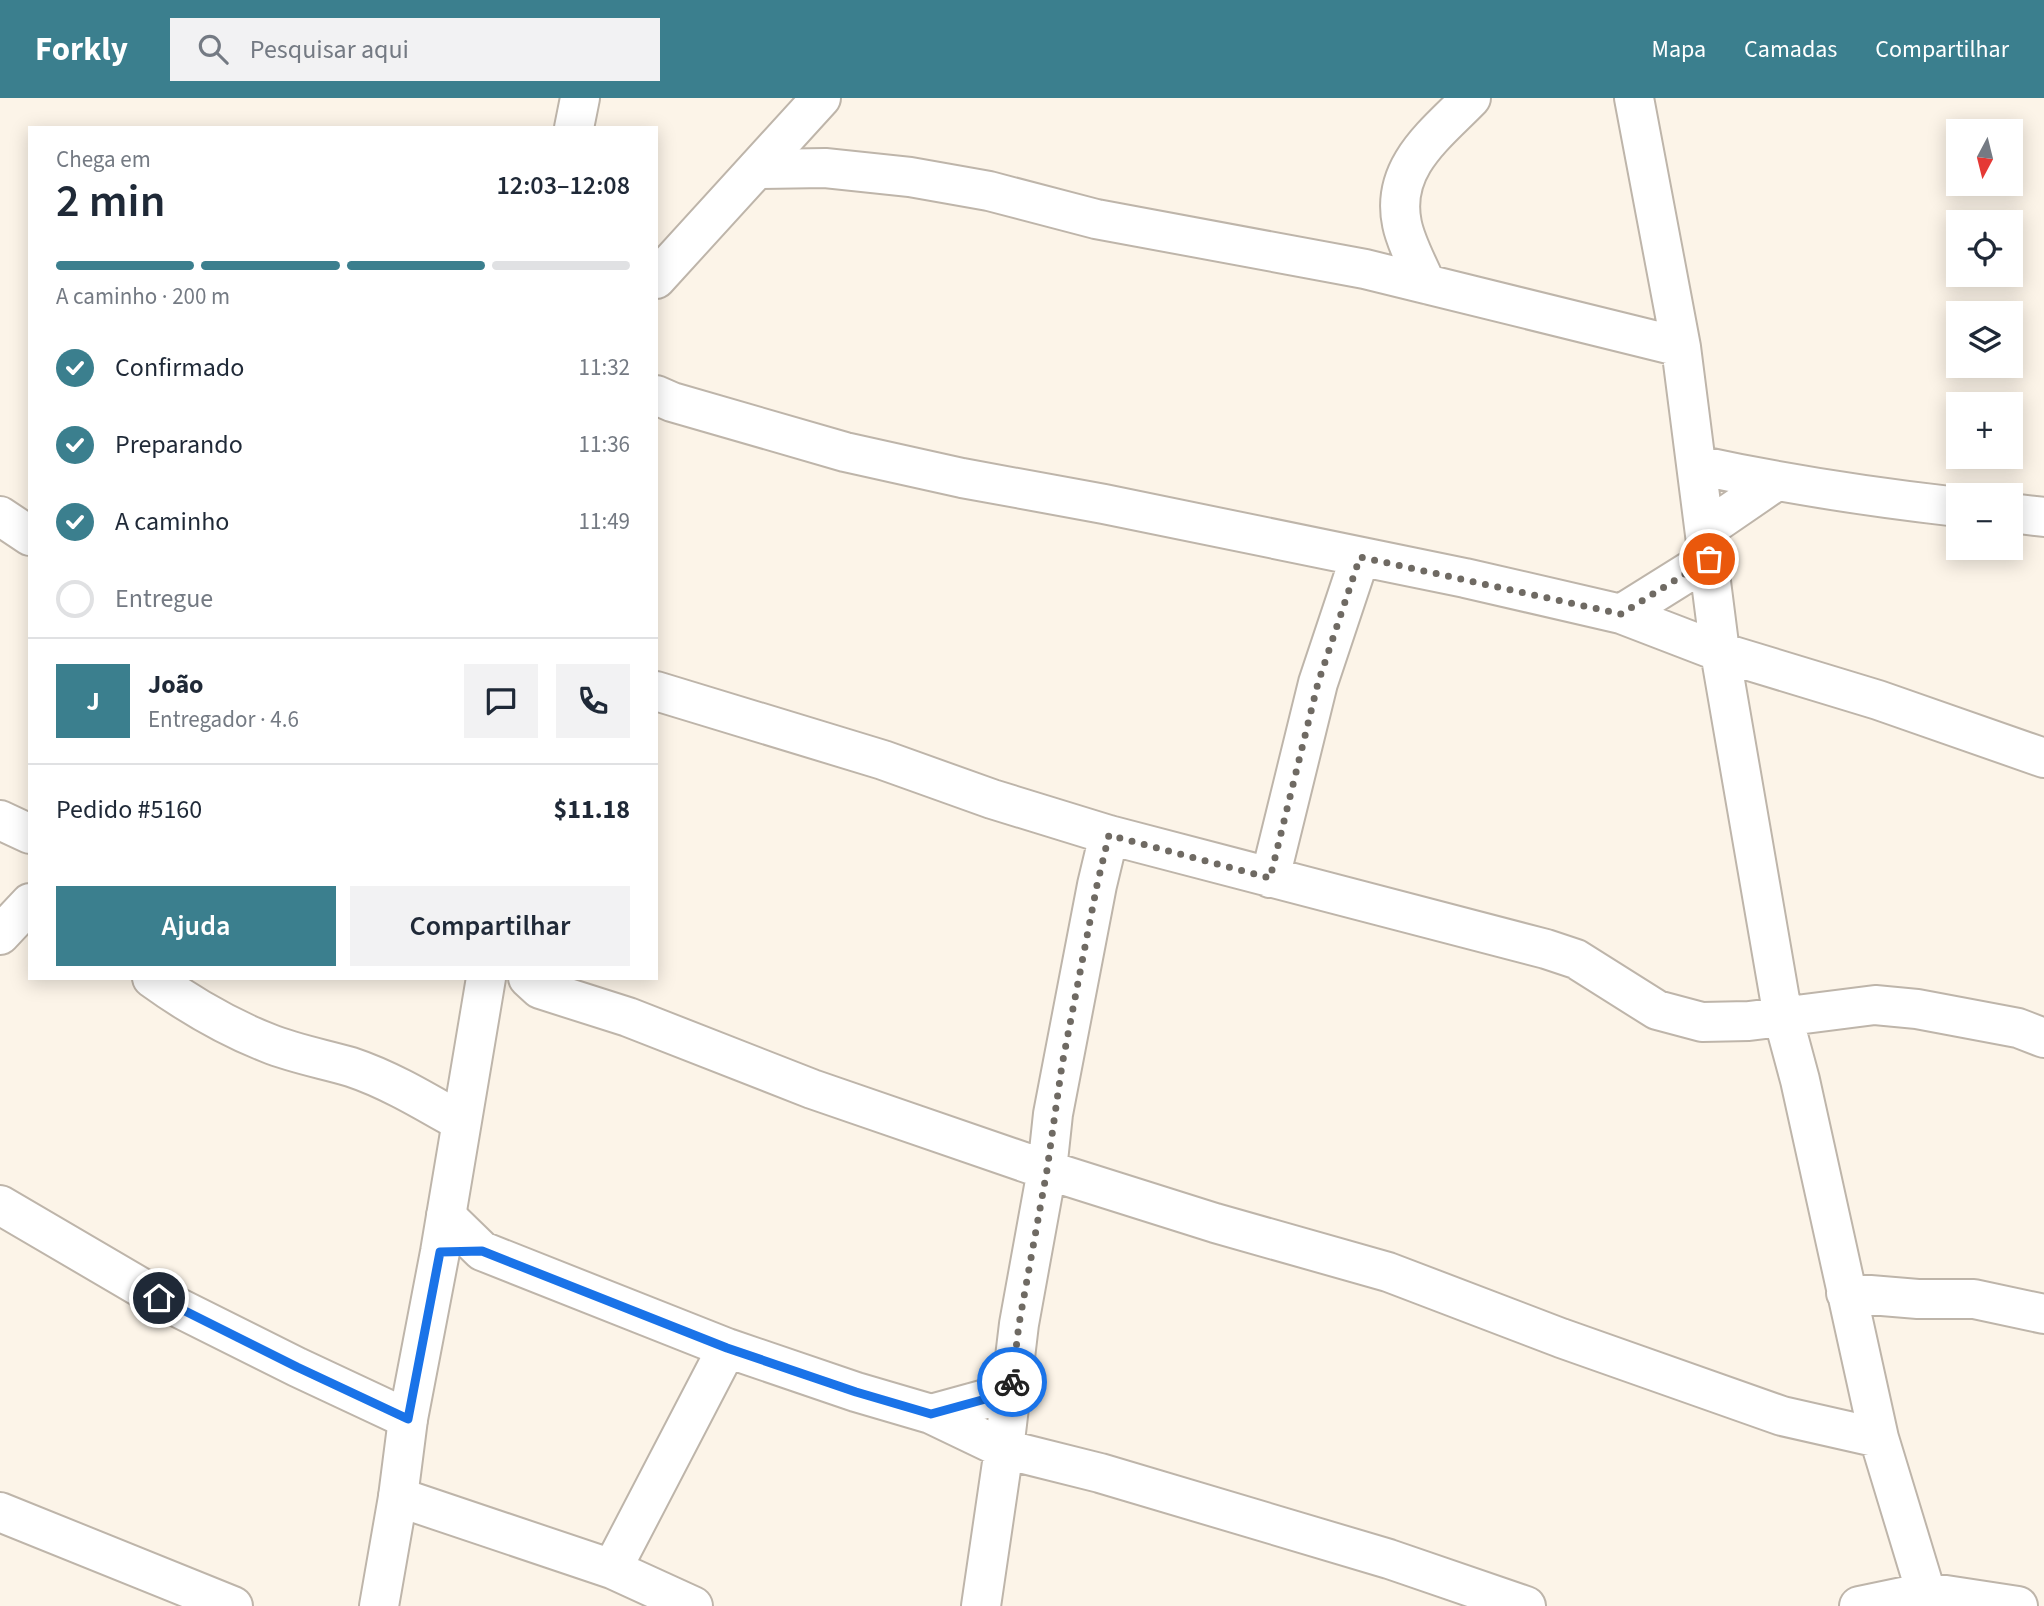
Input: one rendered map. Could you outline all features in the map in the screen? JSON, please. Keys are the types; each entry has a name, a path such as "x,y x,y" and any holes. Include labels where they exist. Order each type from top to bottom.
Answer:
{"street":[{"path":"574,126 580,98"},
{"path":"658,277 821,98"},
{"path":"1426,284 1402,225 1399,194 1412,160 1471,98"},
{"path":"1634,98 1681,347 1720,652 1783,1017 1800,1080 1878,1438 1928,1599"},
{"path":"757,169 825,168 910,177 989,191 1096,219 1366,269 1681,347"},
{"path":"658,396 845,452 962,478 1360,557 1621,614 1720,652 1878,701 2044,758"},
{"path":"1697,465 1859,496 1946,506"},
{"path":"1621,614 1707,545 1775,482"},
{"path":"2023,514 2044,517"},
{"path":"0,516 28,535"},
{"path":"1270,878 1318,683 1360,557"},
{"path":"658,692 883,760 992,799 1109,835 1546,949 1576,959 1657,1010 1702,1021 1749,1021 1875,1004 2018,1028 2044,1038"},
{"path":"0,820 28,833"},
{"path":"981,1606 1019,1324 1047,1170 1062,1065 1109,835"},
{"path":"0,935 28,905"},
{"path":"155,980 231,1027 295,1053 363,1072 408,1091 461,1122"},
{"path":"380,1606 408,1419 443,1234 484,990 534,984 628,1017 812,1089 1047,1170 1215,1223 1388,1272 1561,1338 1782,1416 1878,1438"},
{"path":"1800,1080 1837,1010"},
{"path":"0,1205 159,1298 408,1419"},
{"path":"443,1234 727,1348 856,1392 931,1414 1004,1448 1100,1473 1389,1559 1526,1606"},
{"path":"1846,1293 1918,1299 1975,1299 2044,1314"},
{"path":"612,1569 727,1348"},
{"path":"931,1414 1011,1392"},
{"path":"398,1497 612,1569 693,1606"},
{"path":"0,1512 233,1606"},
{"path":"1859,1606 1928,1599 2018,1606"}],"way so far":[{"path":"1012,1382 1019,1324 1047,1170 1062,1065 1109,835 1270,878 1318,683 1360,557 1621,614 1709,559"}],"route":[{"path":"159,1298 408,1419 440,1252 482,1251 727,1348 856,1392 931,1414 1011,1392 1012,1382"}]}
